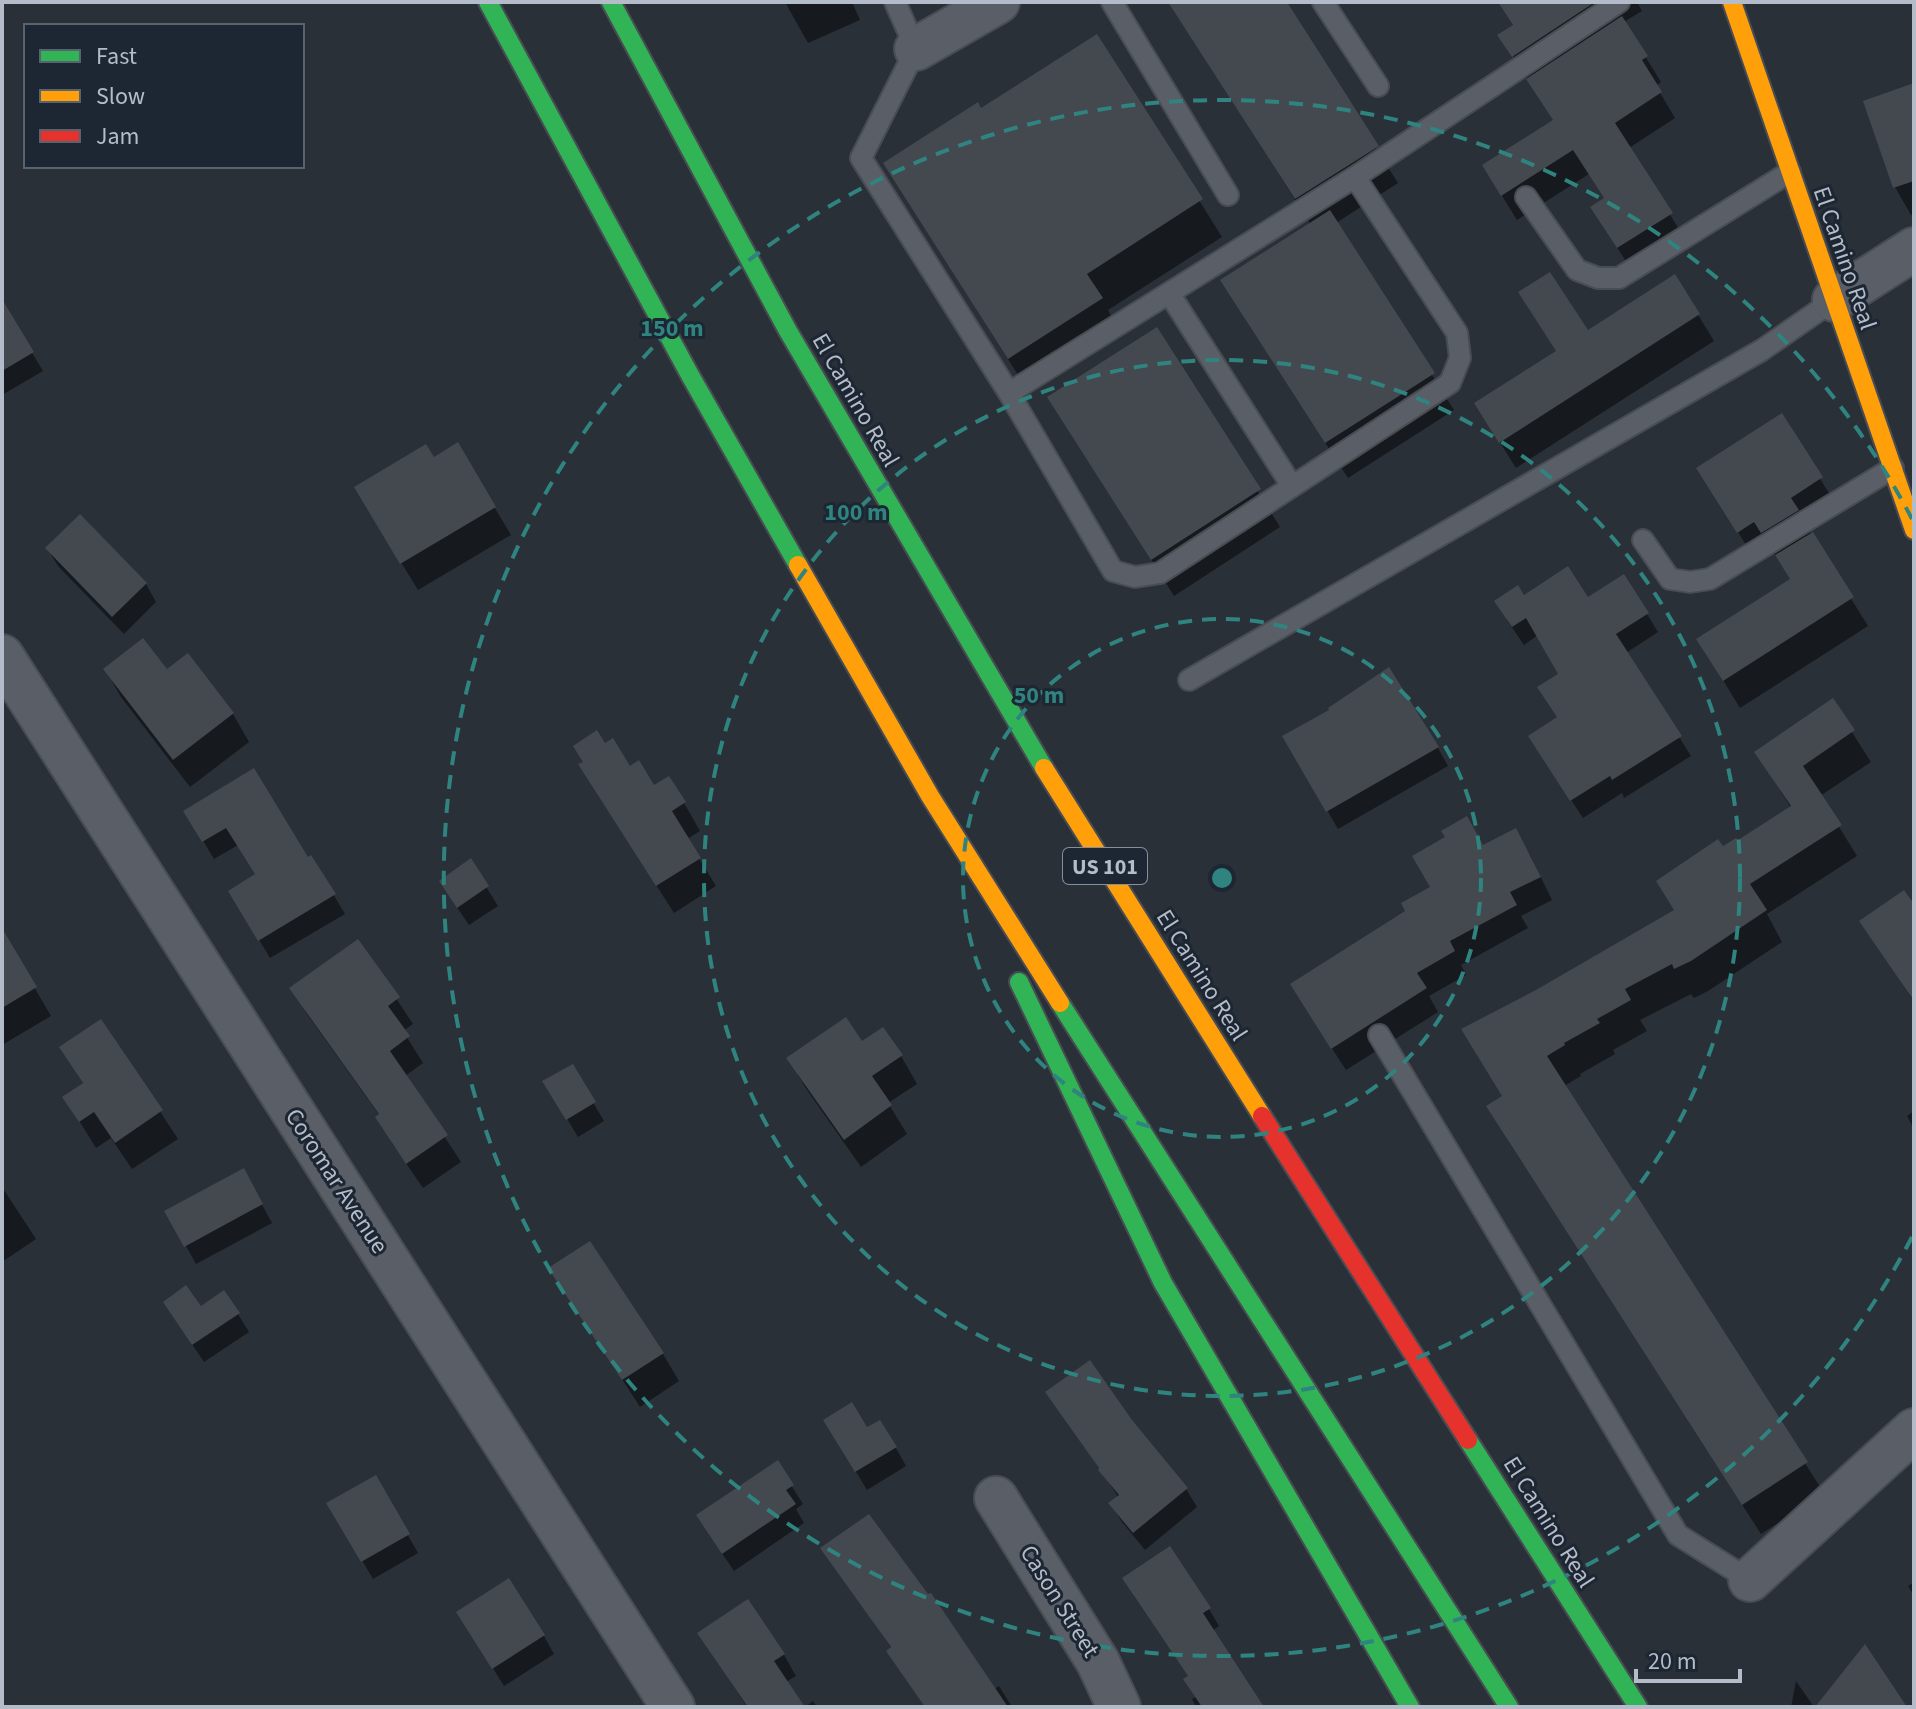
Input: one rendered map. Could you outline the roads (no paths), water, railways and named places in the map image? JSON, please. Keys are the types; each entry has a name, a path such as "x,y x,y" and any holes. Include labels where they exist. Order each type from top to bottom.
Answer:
{"main road":[{"path":"488,2 691,377 930,796 1509,1707"},
{"name":"El Camino Real","path":"611,2 788,331 1014,719 1638,1707"},
{"name":"El Camino Real","path":"1732,2 1914,530"},
{"path":"930,796 999,939"},
{"path":"1012,968 1163,1283 1410,1707"}],"street":[{"path":"916,49 998,2"},
{"path":"1834,300 1914,249"},
{"name":"Coromar Avenue","path":"2,656 673,1707"},
{"path":"1750,1580 1914,1430"},
{"name":"Cason Street","path":"996,1498 1098,1662 1119,1707"}],"lane":[{"path":"895,2 916,49 861,158 1009,393 1113,571 1135,577 1160,573 1450,383 1460,358 1457,333 1355,177"},
{"path":"1112,2 1228,195"},
{"path":"1323,2 1378,86"},
{"path":"1009,393 1355,177 1619,2"},
{"path":"1526,197 1577,270 1598,278 1619,278 1790,172"},
{"path":"1169,293 1292,486"},
{"path":"1189,680 1762,350 1834,300"},
{"path":"1643,540 1670,579 1690,582 1710,579 1893,468"},
{"path":"1379,1035 1678,1535 1750,1580"}]}
